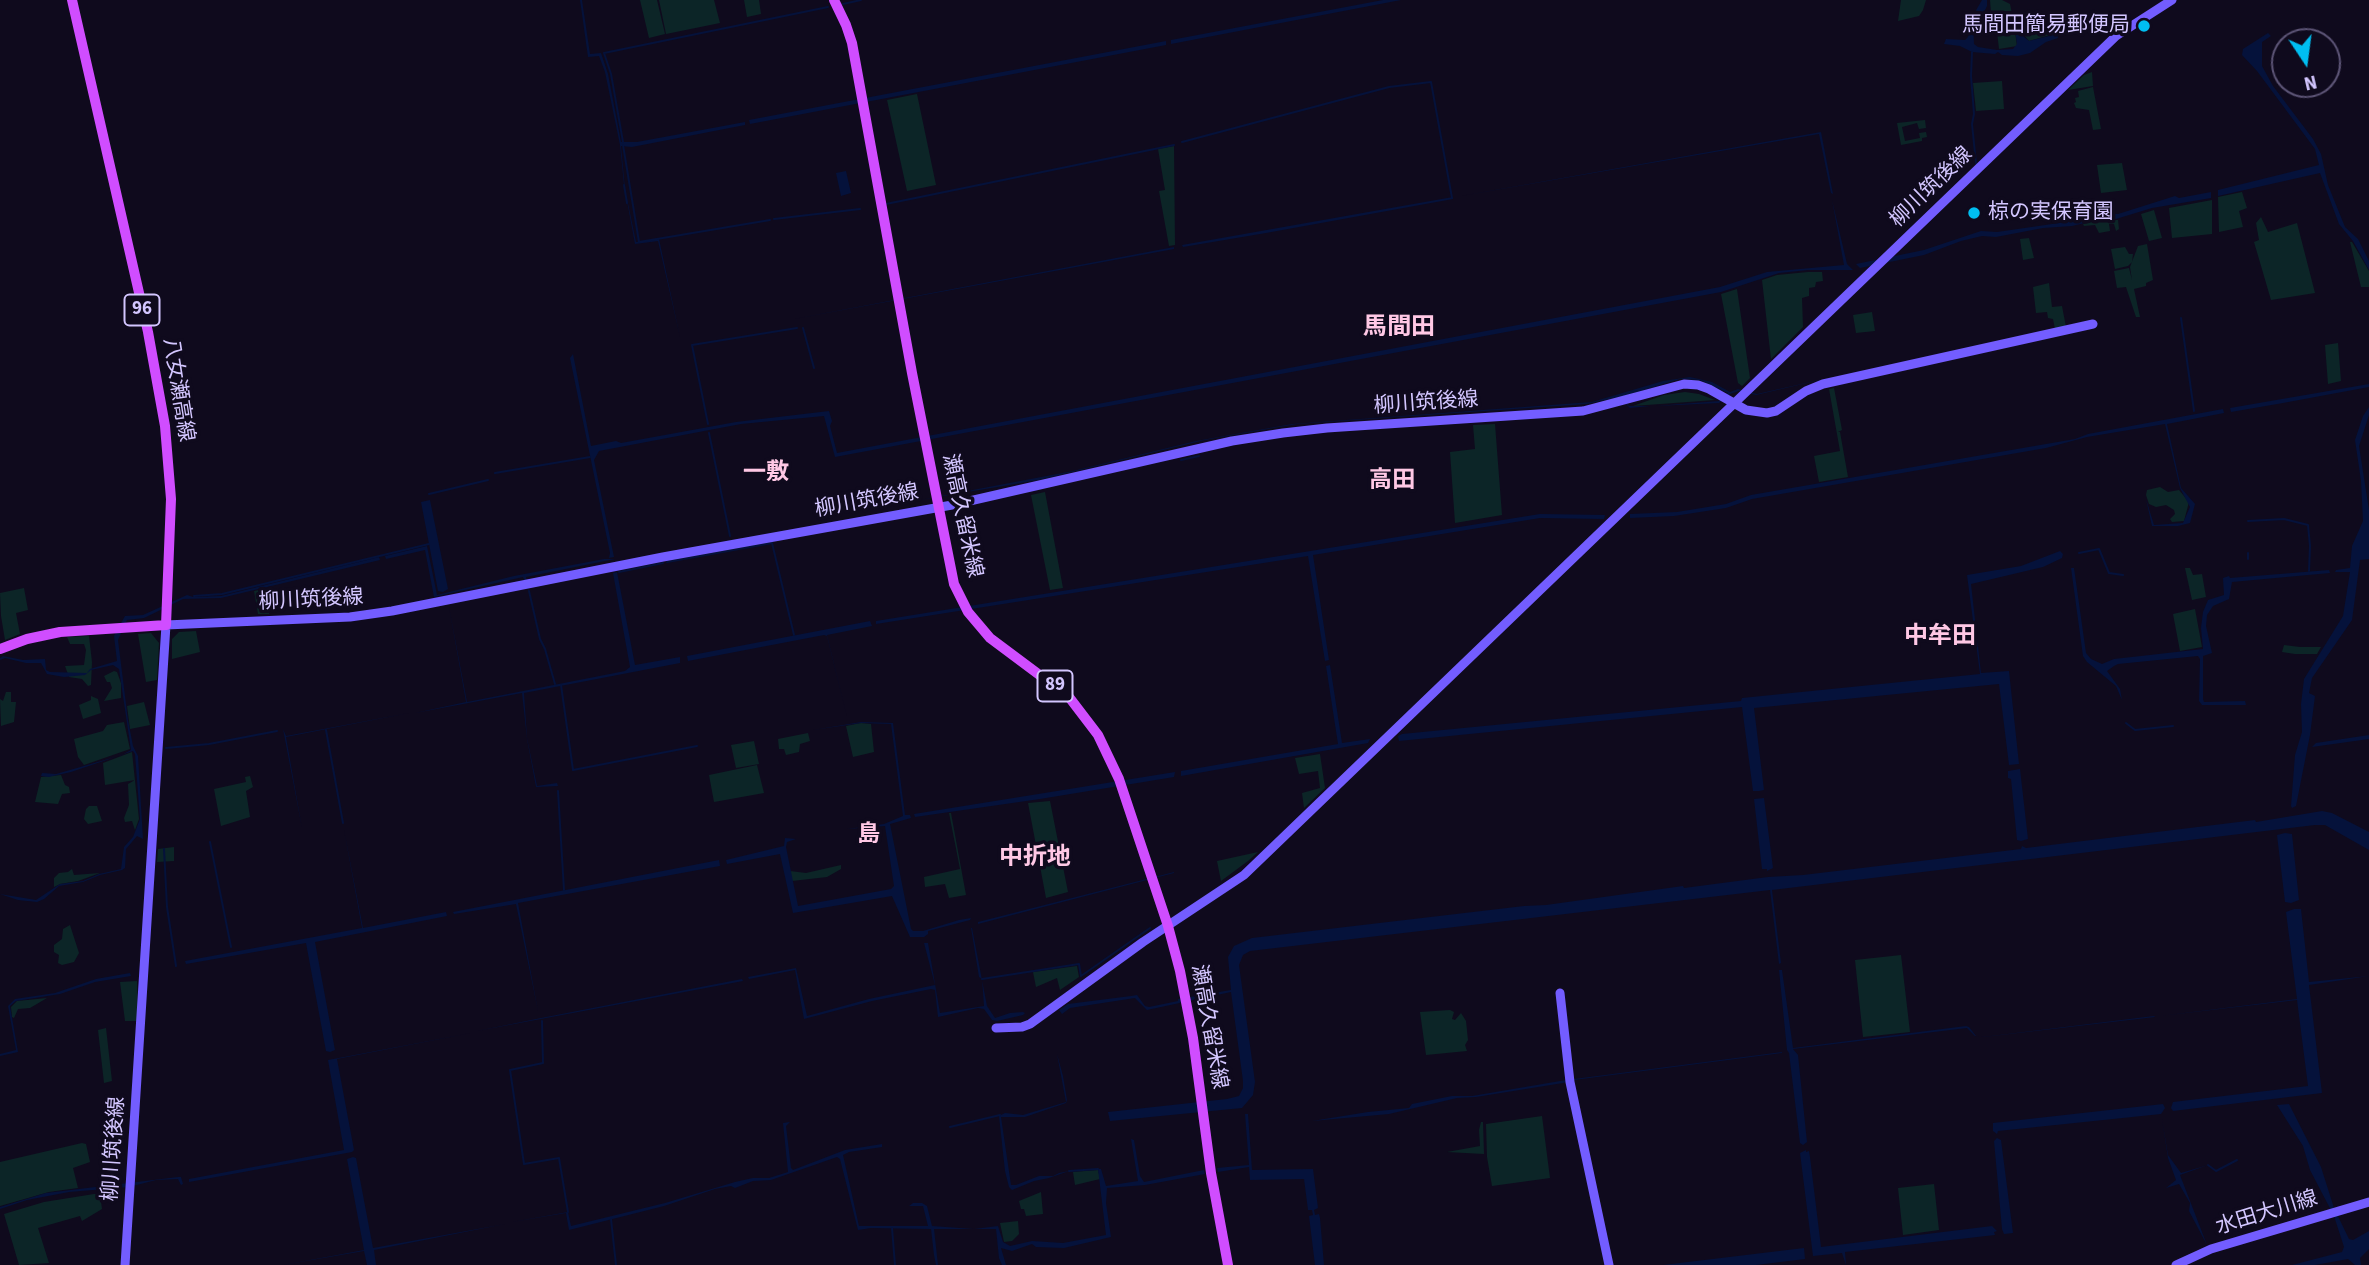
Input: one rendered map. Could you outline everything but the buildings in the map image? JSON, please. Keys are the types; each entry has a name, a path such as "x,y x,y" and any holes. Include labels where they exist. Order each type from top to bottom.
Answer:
{"main road":[{"name":"八女瀬高線","path":"72,0 150,344 165,426 171,499 166,625"},
{"name":"瀬高久留米線","path":"834,0 852,43 949,569 966,608 990,638 1069,697 1098,735 1120,783 1168,926 1188,1006 1228,1265"},
{"name":"柳川筑後線","path":"125,1265 166,625 368,615 431,605 1232,441 1283,433 1583,411 1684,384 1698,385 1735,404 2116,36 2172,0"},
{"path":"996,1028 1030,1024 1143,942 1244,875 1735,404 1746,410 1767,413 1823,384 2093,324"},
{"path":"0,649 52,633 166,625"},
{"path":"1560,993 1570,1082 1609,1265"},
{"name":"水田大川線","path":"2176,1265 2211,1249 2369,1202"}],"green space":[{"path":"640,0 657,0 665,34 649,38"},
{"path":"659,0 714,0 720,23 666,34"},
{"path":"744,0 759,0 761,14 747,17"},
{"path":"1901,0 1926,0 1919,16 1898,21"},
{"path":"1990,0 2002,0 2010,4 2012,14 2009,16 1991,13"},
{"path":"2021,12 2043,13 2057,33 2029,41 2025,36"},
{"path":"2014,24 2017,46 1999,49 1997,32 2001,27"},
{"path":"2092,72 2093,86 2068,90 2084,75"},
{"path":"2002,81 2004,109 1976,111 1973,83"},
{"path":"2093,87 2101,129 2093,130 2089,110 2076,108 2074,103 2075,98 2079,97 2078,91"},
{"path":"917,94 936,185 907,191 887,100"},
{"path":"1925,120 1926,128 1919,129 1917,123 1902,127 1905,141 1920,138 1919,133 1926,132 1927,137 1922,138 1922,141 1901,145 1897,123"},
{"path":"1174,146 1175,245 1169,246 1159,191 1165,190 1158,149"},
{"path":"2122,163 2127,190 2101,193 2097,165"},
{"path":"2242,192 2247,208 2239,211 2243,227 2219,232 2218,197"},
{"path":"2212,200 2212,234 2172,238 2169,208"},
{"path":"2154,210 2162,238 2149,241 2141,214"},
{"path":"2261,217 2268,232 2297,223 2315,293 2271,300 2254,242 2259,240 2256,223"},
{"path":"2118,220 2119,229 2116,231 2114,224 2109,224 2110,231 2099,233 2095,225 2083,224"},
{"path":"2029,238 2034,258 2023,260 2020,239"},
{"path":"2350,242 2369,271 2369,287 2361,287"},
{"path":"2147,244 2153,280 2146,283 2146,286 2134,289 2140,317 2136,317 2126,287 2117,288 2114,271 2129,268 2132,280 2130,267 2138,246"},
{"path":"2125,247 2129,254 2133,254 2132,262 2128,266 2115,269 2111,249"},
{"path":"1822,272 1823,281 1816,282 1815,287 1809,288 1809,296 1802,298 1803,327 1771,359 1762,280 1777,275"},
{"path":"2049,283 2052,307 2062,306 2066,327 2055,329 2053,319 2048,318 2047,312 2036,313 2033,287"},
{"path":"1737,289 1750,378 1742,386 1738,383 1721,294"},
{"path":"1872,312 1875,331 1856,333 1853,315"},
{"path":"2338,343 2341,381 2328,384 2325,345"},
{"path":"1834,388 1842,430 1838,432 1848,477 1819,482 1814,456 1840,451 1829,389"},
{"path":"1685,392 1715,400 1633,406 1664,395"},
{"path":"1495,424 1502,515 1455,523 1450,452 1475,449 1473,425"},
{"path":"2160,487 2168,492 2179,490 2189,502 2184,521 2172,522 2170,519 2175,514 2174,510 2166,505 2156,507 2149,504 2147,490"},
{"path":"1045,492 1063,588 1050,590 1031,495"},
{"path":"2185,568 2190,568 2193,575 2202,574 2206,597 2192,600"},
{"path":"24,588 28,610 16,613 20,634 5,640 0,593"},
{"path":"264,589 269,614 258,614 254,591"},
{"path":"2195,609 2202,647 2180,651 2173,614"},
{"path":"196,631 200,652 172,659 172,639 179,632"},
{"path":"151,633 159,643 157,680 146,682 138,634"},
{"path":"89,636 92,662 91,685 88,686 82,679 69,677 65,666 84,665 86,650 84,644 70,644 67,637"},
{"path":"2284,645 2321,647 2317,654 2295,654 2282,652"},
{"path":"114,671 121,683 121,698 104,701 112,688 104,676"},
{"path":"6,692 11,692 11,702 16,702 14,722 1,726 0,699 3,701"},
{"path":"91,696 98,699 101,713 83,719 79,705 91,700"},
{"path":"144,702 150,725 130,729 127,706"},
{"path":"124,722 130,749 84,765 78,757 74,739 103,731 107,725"},
{"path":"871,724 874,752 853,757 846,726"},
{"path":"808,733 810,741 800,744 799,752 786,755 784,749 779,749 778,739"},
{"path":"754,741 759,764 736,768 731,745"},
{"path":"132,752 135,780 105,785 103,763"},
{"path":"1320,754 1325,788 1304,808 1302,793 1320,788 1318,771 1299,774 1295,758"},
{"path":"757,765 764,793 714,802 709,775"},
{"path":"61,775 70,793 62,794 58,804 35,802 41,777"},
{"path":"250,776 253,787 246,791 250,817 221,826 214,789 246,782 245,777"},
{"path":"135,780 139,819 135,830 132,821 125,822 124,818 129,805 128,784"},
{"path":"1050,801 1068,892 1046,898 1028,803"},
{"path":"89,806 97,806 102,821 88,824 84,819"},
{"path":"949,813 966,895 949,898 945,884 925,887 924,877 960,869"},
{"path":"174,847 174,861 157,862 158,849"},
{"path":"1258,852 1248,861 1221,881 1217,861"},
{"path":"841,865 841,869 827,877 792,881 790,871 806,873"},
{"path":"72,869 74,875 100,873 54,887 54,878 59,873"},
{"path":"70,925 79,953 74,962 62,965 58,963 59,955 54,952 54,945 62,939 63,929"},
{"path":"1901,955 1910,1032 1863,1037 1855,960"},
{"path":"1077,966 1079,977 1060,990 1057,978 1036,987 1033,972"},
{"path":"137,981 138,1021 125,1021 120,982"},
{"path":"47,998 30,1008 18,1009 14,1018 12,1017 11,1007 17,1001"},
{"path":"1420,1012 1454,1012 1452,1019 1455,1020 1461,1013 1466,1021 1467,1051 1426,1055"},
{"path":"106,1028 112,1081 104,1083 98,1030"},
{"path":"1542,1116 1550,1178 1492,1186 1487,1157 1486,1124"},
{"path":"1481,1122 1484,1154 1447,1152 1480,1146"},
{"path":"86,1144 90,1162 73,1168 78,1188 49,1192 0,1206 0,1162"},
{"path":"1098,1170 1100,1179 1075,1185 1073,1172"},
{"path":"1934,1184 1939,1230 1903,1235 1898,1188"},
{"path":"1041,1192 1043,1214 1026,1216 1019,1201"},
{"path":"100,1194 102,1209 82,1221 80,1216 38,1228 49,1263 19,1265 4,1214 44,1202"},
{"path":"1018,1221 1019,1234 1012,1241 1004,1242 1000,1223"}],"water":[{"path":"580,0 590,54 601,53 608,74 621,142 637,142 745,122 745,125 632,147 621,146 625,189 636,242 659,239 680,337 658,241 635,244 624,185 620,145 605,72 599,56 588,57"},
{"path":"1383,0 1401,0 1171,44 1171,40"},
{"path":"1982,0 1987,0 1987,6 1973,23 1974,44 1978,47 2013,49 2017,44 2013,16 2021,15 2024,37 2029,41 2057,34 2058,38 2046,42 2030,53 2018,56 2002,55 1998,52 1972,52 1960,46 1944,44 1946,39 1965,40 1968,37 1971,19"},
{"path":"2268,33 2271,36 2262,42 2262,66 2271,82 2271,90 2242,55 2243,49"},
{"path":"1166,41 1166,45 750,124 749,120"},
{"path":"2277,98 2282,98 2313,139 2321,154 2328,185 2345,227 2358,239 2369,261 2369,270 2353,241 2339,224 2320,173 2218,196 2218,190 2319,165 2315,149"},
{"path":"1821,132 1833,194 1819,134 1461,196"},
{"path":"846,171 851,193 841,196 836,173"},
{"path":"2211,192 2211,198 2152,208 2116,219 2101,219 1996,237 1982,236 1924,255 1860,268 1856,264 1924,250 1981,231 1997,232 2066,222 2102,213 2118,214 2175,196 2179,198"},
{"path":"1453,197 1266,233 1183,247 1182,245"},
{"path":"1832,200 1847,264 1853,270 1779,273 1721,292 835,457 824,416 741,424 599,451 594,460 614,557 609,558 570,358 573,354 591,446 736,422 829,411 837,453 1720,287 1767,272 1844,265"},
{"path":"1174,249 794,319 1153,251"},
{"path":"1841,375 1756,395 1739,391 1719,403 1656,406 1719,401 1728,393 1700,380 1680,379 1621,397 1629,406 1650,406 1630,408 1619,397 1587,404 1297,424 1205,440 1039,480 920,500 1073,471 1196,441 1292,424 1592,402 1663,381 1690,377 1712,382 1730,392 1738,389 1757,394"},
{"path":"2369,384 2369,387 2231,412 2230,408"},
{"path":"2369,407 2359,446 2369,510 2369,559 2360,560 2352,620 2312,678 2309,693 2315,696 2310,735 2296,806 2292,808 2295,755 2302,732 2304,679 2343,616 2350,572 2335,572 2350,568 2352,546 2363,521 2355,440"},
{"path":"2223,409 2224,413 2167,424 2181,488 2195,504 2190,523 2178,526 2152,526 2146,499 2154,525 2183,523 2190,507 2180,488 2165,424 2087,437 2046,448 1752,499 1726,508 1674,516 1630,518 1630,514 1677,512 1726,504 1751,495 2075,439 2088,434"},
{"path":"430,500 448,589 443,592 438,591 421,502"},
{"path":"1540,514 1605,515 1604,519 1540,518 1313,555 1329,660 1325,661 1308,556 876,624 876,621"},
{"path":"427,546 437,595 514,576 615,559 526,577 529,592 523,577 434,597 425,550 386,559 385,556"},
{"path":"2060,551 2062,558 2043,567 1971,584 1981,673 2009,671 2019,764 2009,765 1999,684 1754,708 1764,790 1759,791 1753,791 1742,707 1399,741 1398,736 1402,734 1741,701 1742,698 1980,674 1967,575 2021,566"},
{"path":"379,557 380,560 221,598 183,599 144,618 127,620 118,640 128,720 133,746 138,756 143,839 137,836 126,849 125,868 122,870 83,882 59,886 37,902 0,894 36,900 60,884 83,881 99,874 121,869 124,847 133,837 140,819 135,754 133,751 123,754 131,750 119,669 113,665 91,670 85,675 64,677 47,674 41,663 0,658 3,656 23,660 45,659 46,670 50,672 87,673 90,669 117,661 114,636 125,616 143,615 187,595 221,596"},
{"path":"2071,568 2074,568 2086,653 2091,659 2102,664 2114,659 2203,649 2203,612 2208,600 2224,595 2223,578 2329,570 2330,573 2232,582 2229,599 2213,606 2207,615 2206,626 2212,653 2203,656 2203,699 2204,702 2245,701 2246,705 2202,705 2199,701 2198,656 2114,666 2107,671 2120,689 2122,700 2116,686 2083,656"},
{"path":"617,572 635,665 680,657 680,663 524,693 527,738 537,786 557,783 558,786 536,787 527,739 522,693 415,713 466,702 449,607 467,702 625,671 630,667 613,573"},
{"path":"870,621 872,626 827,635 847,717 827,636 688,661 687,656"},
{"path":"1330,665 1342,743 1370,739 1368,743 1181,776 1181,771 1338,744 1326,666"},
{"path":"409,713 286,737 302,828 283,729 286,736"},
{"path":"861,722 893,723 905,815 910,815 911,818 890,824 911,929 923,931 971,918 928,931 924,937 910,937 892,896 793,913 780,854 727,864 726,860 784,846 785,838 796,839 787,842 786,847 798,906 891,889 894,886 885,826 847,829 884,824 903,816 891,724 861,723 813,730"},
{"path":"2369,735 2369,739 2312,747 2316,743"},
{"path":"117,757 71,772 49,777 41,776 42,773 56,774"},
{"path":"2020,769 2028,839 2021,841 2017,840 2011,779 2008,778 2008,771"},
{"path":"1175,772 1174,777 1040,799 915,817 914,814"},
{"path":"1764,798 1773,868 1767,871 1762,869 1754,799"},
{"path":"2322,811 2332,813 2369,832 2369,850 2325,825 2315,825 1772,890 1779,964 1770,890 1250,951 1243,955 1239,965 1255,1082 1253,1095 1242,1108 1110,1121 1108,1112 1239,1096 1243,1081 1231,992 1147,1010 1135,998 1070,1008 1062,1014 1059,1010 1068,1004 1137,995 1145,1006 1149,1007 1231,990 1228,957 1234,946 1252,938 1546,905 1683,886 1803,875 2021,849 2022,846 2026,848 2256,822"},
{"path":"344,830 363,928 446,912 447,916 315,942 335,1050 330,1052 326,1051 306,943 186,964 185,961 362,928"},
{"path":"2292,834 2299,900 2291,903 2285,902 2277,835"},
{"path":"719,860 720,866 518,903 538,1011 516,904 454,914 453,912"},
{"path":"1174,873 978,924 978,922"},
{"path":"2301,909 2309,982 2369,976 2309,985 2322,1093 2173,1111 2173,1102 2308,1086 2297,1000 2160,1016 2297,999 2286,912"},
{"path":"972,928 982,979 979,977"},
{"path":"924,943 928,943 940,1013 984,1006 982,981 987,1006 995,1018 1010,1013 1025,1013 997,1021 992,1020 984,1009 978,1008 938,1017 935,990 931,989 804,1019 795,970 749,979 748,977 796,968 807,1016 935,985"},
{"path":"1779,970 1782,970 1793,1048 1966,1026 1976,1036 1967,1028 1793,1049 1798,1055 1807,1142 1803,1145 1800,1143"},
{"path":"130,973 131,976 95,982 60,994 16,1001 10,1006 18,1052 0,1056 16,1050 8,1006 15,999 55,993 96,979"},
{"path":"742,979 743,981 477,1031 541,1018"},
{"path":"2154,1016 2155,1017 1984,1037"},
{"path":"471,1033 337,1059 354,1150 352,1152 189,1182 189,1179 344,1150 328,1060"},
{"path":"1782,1053 1574,1080 1574,1079"},
{"path":"1057,1054 1063,1076 1067,1100 1066,1103 1025,1117 1001,1117 1011,1185 1039,1176 1053,1176 1069,1171 1012,1190 1005,1171 999,1116 1005,1113 1023,1115 1066,1102"},
{"path":"1566,1080 1567,1082 1563,1083 1476,1097 1457,1098 1389,1114 1312,1121 1409,1108 1412,1104 1452,1096 1472,1096"},
{"path":"2163,1104 2165,1108 2161,1114 1998,1131 1997,1134 1993,1131 1993,1123"},
{"path":"2289,1104 2321,1167 2334,1208 2349,1239 2353,1240 2369,1231 2369,1249 2360,1258 2361,1265 2355,1265 2348,1259 2315,1265 2292,1265 2342,1252 2344,1247 2334,1216 2310,1170 2303,1146 2277,1105"},
{"path":"1245,1114 1248,1114 1252,1170 1313,1169 1318,1208 1314,1210 1315,1215 1319,1214 1320,1218 1324,1265 1315,1265 1309,1216 1313,1215 1312,1210 1308,1210 1304,1179 1250,1180 1249,1167 1218,1172 1217,1168 1249,1165"},
{"path":"2162,1119 2168,1155 2181,1173 2208,1165 2180,1175 2207,1245 2189,1211 2190,1203 2179,1184 2166,1188 2176,1180 2168,1158"},
{"path":"790,1122 786,1126 793,1170 845,1150 882,1144 882,1147 843,1155 859,1226 928,1226 923,1206 909,1206 922,1203 927,1206 932,1226 974,1229 934,1229 938,1265 931,1229 858,1230 840,1159 837,1157 771,1180 753,1181 735,1188 731,1186 715,1189 664,1206 569,1230 566,1213 512,1222 568,1212 571,1226 665,1203 735,1182 769,1178 788,1172 783,1123"},
{"path":"1997,1138 2001,1140 2013,1233 2004,1234 2002,1229 1994,1141"},
{"path":"1131,1139 1134,1140 1140,1176 1144,1182 1204,1170 1205,1174 1145,1185 1107,1188 1106,1203 1111,1237 1064,1248 1036,1247 1032,1244 1012,1251 1001,1248 1006,1265 1002,1265 999,1258 996,1229 974,1229 998,1226 1003,1242 1010,1246 1032,1241 1063,1243 1106,1235 1098,1169 1101,1169 1106,1186 1138,1181"},
{"path":"1809,1151 1810,1157 1821,1247 1992,1226 1997,1231 1994,1232 1995,1235 1845,1252 1846,1265 1842,1253 1813,1256 1800,1153"},
{"path":"356,1158 373,1248 505,1224 374,1250 376,1265 367,1265 364,1251 283,1265 364,1250 347,1159"},
{"path":"181,1177 181,1185 178,1179 156,1180 129,1187 69,1192 27,1200 0,1209 46,1193"},
{"path":"1804,1248 1805,1259 1756,1265 1663,1265"}],"waterway":[{"path":"843,4 861,0"},
{"path":"623,142 611,74 604,53 828,7"},
{"path":"1972,52 1972,124 1976,163"},
{"path":"1182,142 1389,87 1431,82 1452,198"},
{"path":"623,145 639,242 770,220"},
{"path":"886,204 1174,145"},
{"path":"624,185 627,203"},
{"path":"774,219 860,209"},
{"path":"2181,318 2194,411"},
{"path":"708,424 692,345 797,328"},
{"path":"803,328 814,368"},
{"path":"709,433 730,536"},
{"path":"1181,460 1199,456"},
{"path":"495,473 590,457"},
{"path":"429,494 488,480"},
{"path":"2248,521 2284,519 2308,525 2309,571"},
{"path":"667,562 772,543 794,635"},
{"path":"194,596 222,594 429,544"},
{"path":"2079,553 2099,549 2109,573 2123,575"},
{"path":"2248,553 2248,559"},
{"path":"619,572 663,563"},
{"path":"529,591 540,639 555,684"},
{"path":"561,685 573,770 697,746"},
{"path":"2126,723 2135,730 2173,726"},
{"path":"326,730 343,823"},
{"path":"166,748 209,744 277,731"},
{"path":"558,791 564,890"},
{"path":"210,842 231,947"},
{"path":"164,849 167,907 176,966"},
{"path":"982,979 1079,964 1081,976 1150,928"},
{"path":"542,1021 543,1063 510,1070 524,1164 559,1158 568,1212"},
{"path":"950,1127 1000,1115"},
{"path":"2208,1165 2216,1171 2237,1160"},
{"path":"1069,1171 1098,1169"},
{"path":"611,1219 616,1265"},
{"path":"892,1228 895,1265"}],"place":[{"name":"馬間田簡易郵便局","path":"2144,26"},
{"name":"椋の実保育園","path":"1974,213"}],"district":[{"name":"馬間田","path":"1399,329"},
{"name":"一敷","path":"766,474"},
{"name":"高田","path":"1392,482"},
{"name":"中牟田","path":"1940,638"},
{"name":"島","path":"869,836"},
{"name":"中折地","path":"1035,859"}]}
